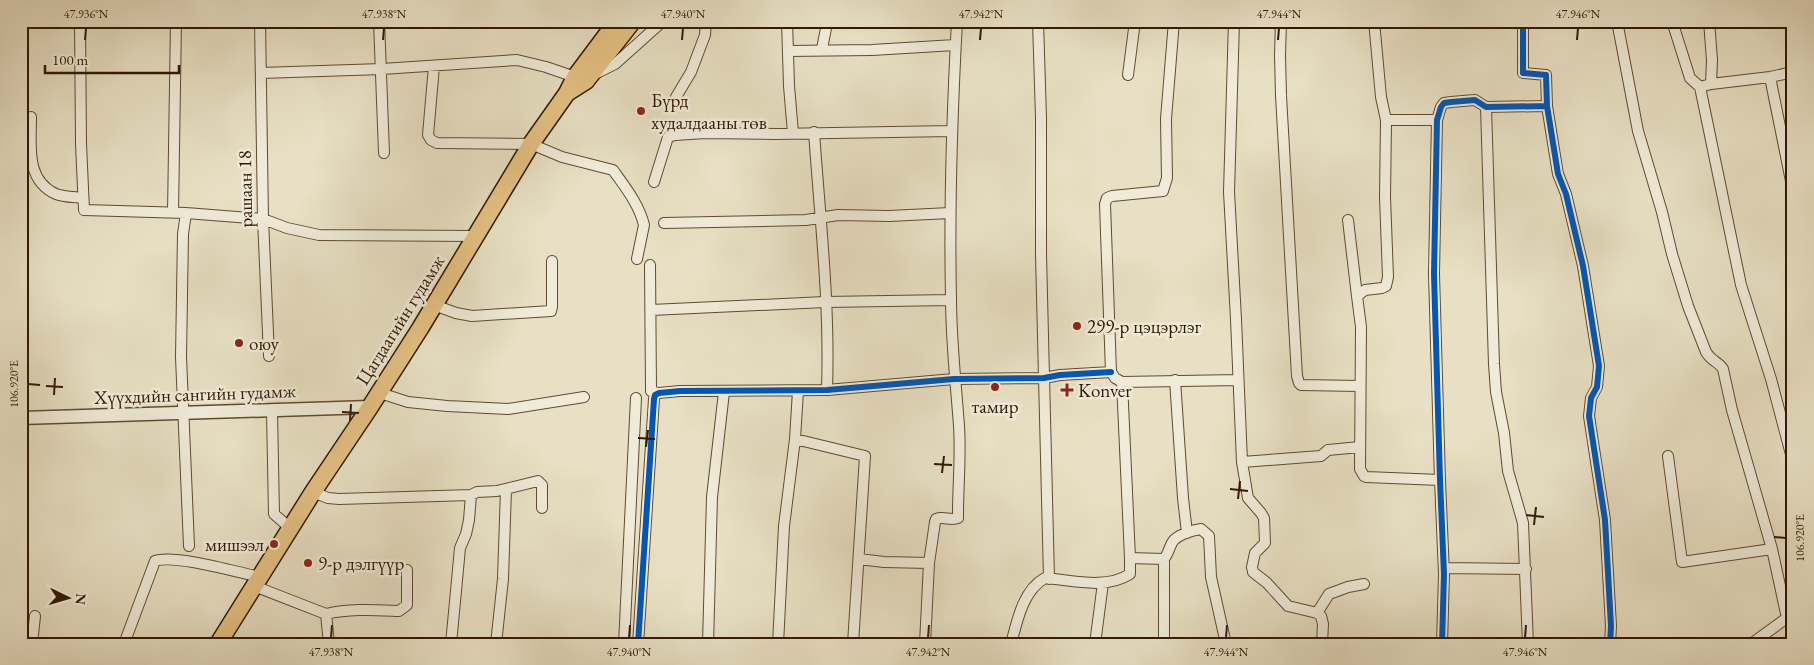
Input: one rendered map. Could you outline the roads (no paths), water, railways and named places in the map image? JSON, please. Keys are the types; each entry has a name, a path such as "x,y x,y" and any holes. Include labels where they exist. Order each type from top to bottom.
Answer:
{"main road":[{"name":"Цагдаагийн гудамж","path":"581,77 616,21"},
{"name":"Цагдаагийн гудамж","path":"218,644 313,492 380,392 531,144 581,77 633,21"}],"street":[{"path":"80,21 81,144 84,210 186,213 262,219 287,228 319,235 475,236"},
{"path":"173,213 176,21"},
{"name":"рашаан 18","path":"260,21 262,219 269,356"},
{"path":"379,21 384,153"},
{"path":"261,73 382,69 517,60 581,77 615,64 663,21"},
{"path":"676,97 691,72 705,35 706,21"},
{"path":"787,21 793,133"},
{"path":"822,51 827,21"},
{"path":"925,644 929,563 936,518 958,518 959,428 954,379 950,213 951,132 956,21"},
{"path":"1038,21 1049,579"},
{"path":"1128,75 1135,21"},
{"path":"1174,21 1166,119 1167,178 1165,187 1163,191 1112,196 1107,198 1105,204 1111,372 1115,378 1122,382 1238,380"},
{"path":"1234,21 1229,192 1242,462 1248,498 1261,513 1265,543 1255,553 1252,567 1253,572 1267,583 1288,606 1317,613 1321,616 1323,624 1322,644"},
{"path":"1281,21 1281,96 1298,383 1301,385 1360,386"},
{"path":"1357,296 1365,290 1386,286 1388,277 1385,197 1386,120 1381,97 1374,21"},
{"path":"1522,21 1522,72 1546,75 1548,106 1558,174 1566,194 1583,266 1600,366 1597,387 1591,398 1589,416 1605,520 1611,626 1610,644"},
{"path":"1617,21 1638,131 1662,212 1672,254 1688,306 1706,352 1710,359 1723,369 1732,410 1790,616 1751,644"},
{"path":"1672,21 1690,78 1700,87 1741,285 1771,379 1793,462"},
{"path":"1709,21 1712,60 1711,84"},
{"path":"788,51 872,50 955,44"},
{"path":"434,66 428,135 431,140 437,143 531,144 562,157 613,170 640,210 644,225 637,259"},
{"path":"1700,87 1793,72"},
{"path":"1770,77 1793,191"},
{"path":"1442,644 1444,568 1434,274 1436,120 1442,106 1451,102 1476,100 1486,107 1548,106"},
{"path":"1486,107 1496,392 1508,471 1523,523 1528,644"},
{"path":"30,117 32,167 41,183 56,194 83,198"},
{"path":"1386,120 1436,120"},
{"path":"654,182 668,137 675,135 705,132 951,132"},
{"path":"814,132 820,217 824,243 825,302 829,346 827,390"},
{"path":"186,213 183,234 180,298 182,414 189,546"},
{"path":"664,224 806,220 845,215 889,216 950,213"},
{"path":"1348,220 1361,327 1360,469 1364,476 1440,480"},
{"path":"434,305 456,313 472,316 551,311 552,261"},
{"path":"650,265 649,366 651,391 658,393 680,391 827,390 954,379 1044,378 1060,374 1111,372"},
{"path":"651,310 825,302 951,300"},
{"path":"1175,380 1182,498 1187,533"},
{"path":"1011,644 1022,609 1032,587 1045,578 1071,582 1104,583 1125,578 1130,574 1122,382"},
{"path":"778,644 784,526 795,439 798,391"},
{"path":"380,392 408,402 508,409 584,397"},
{"path":"708,644 712,497 724,392"},
{"path":"638,644 654,399 655,394 658,393"},
{"path":"624,644 636,398"},
{"name":"Хүүхдийн сангийн гудамж","path":"21,418 370,407"},
{"path":"272,411 274,514 290,528"},
{"path":"795,439 865,456 853,644"},
{"path":"634,446 637,444 652,445"},
{"path":"1242,462 1321,456 1328,450 1360,447"},
{"path":"1668,456 1682,562 1772,549"},
{"path":"313,492 328,498 339,499 471,495 477,492 506,489 535,481 540,482 542,508"},
{"path":"496,644 503,579 506,489"},
{"path":"451,644 460,548 469,520 471,495"},
{"path":"1164,644 1164,559 1174,540 1187,533 1202,529 1209,536 1211,577 1226,644"},
{"path":"1130,558 1164,559"},
{"path":"124,644 155,561 161,559 187,562 257,582 326,614 337,611 399,611 407,605 407,570"},
{"path":"859,559 884,562 929,563"},
{"path":"1444,568 1526,569"},
{"path":"1095,644 1104,583"},
{"path":"1317,613 1329,594 1348,587 1364,584"},
{"path":"326,614 329,644"},
{"path":"32,644 36,616"}],"place":[{"name":"Бүрд худалдааны төв","path":"641,111"},
{"name":"299-р цэцэрлэг","path":"1077,326"},
{"name":"оюу","path":"239,343"},
{"name":"тамир","path":"995,387"},
{"name":"Konver","path":"1067,390"},
{"name":"мишээл","path":"274,544"},
{"name":"9-р дэлгүүр","path":"308,563"}]}
